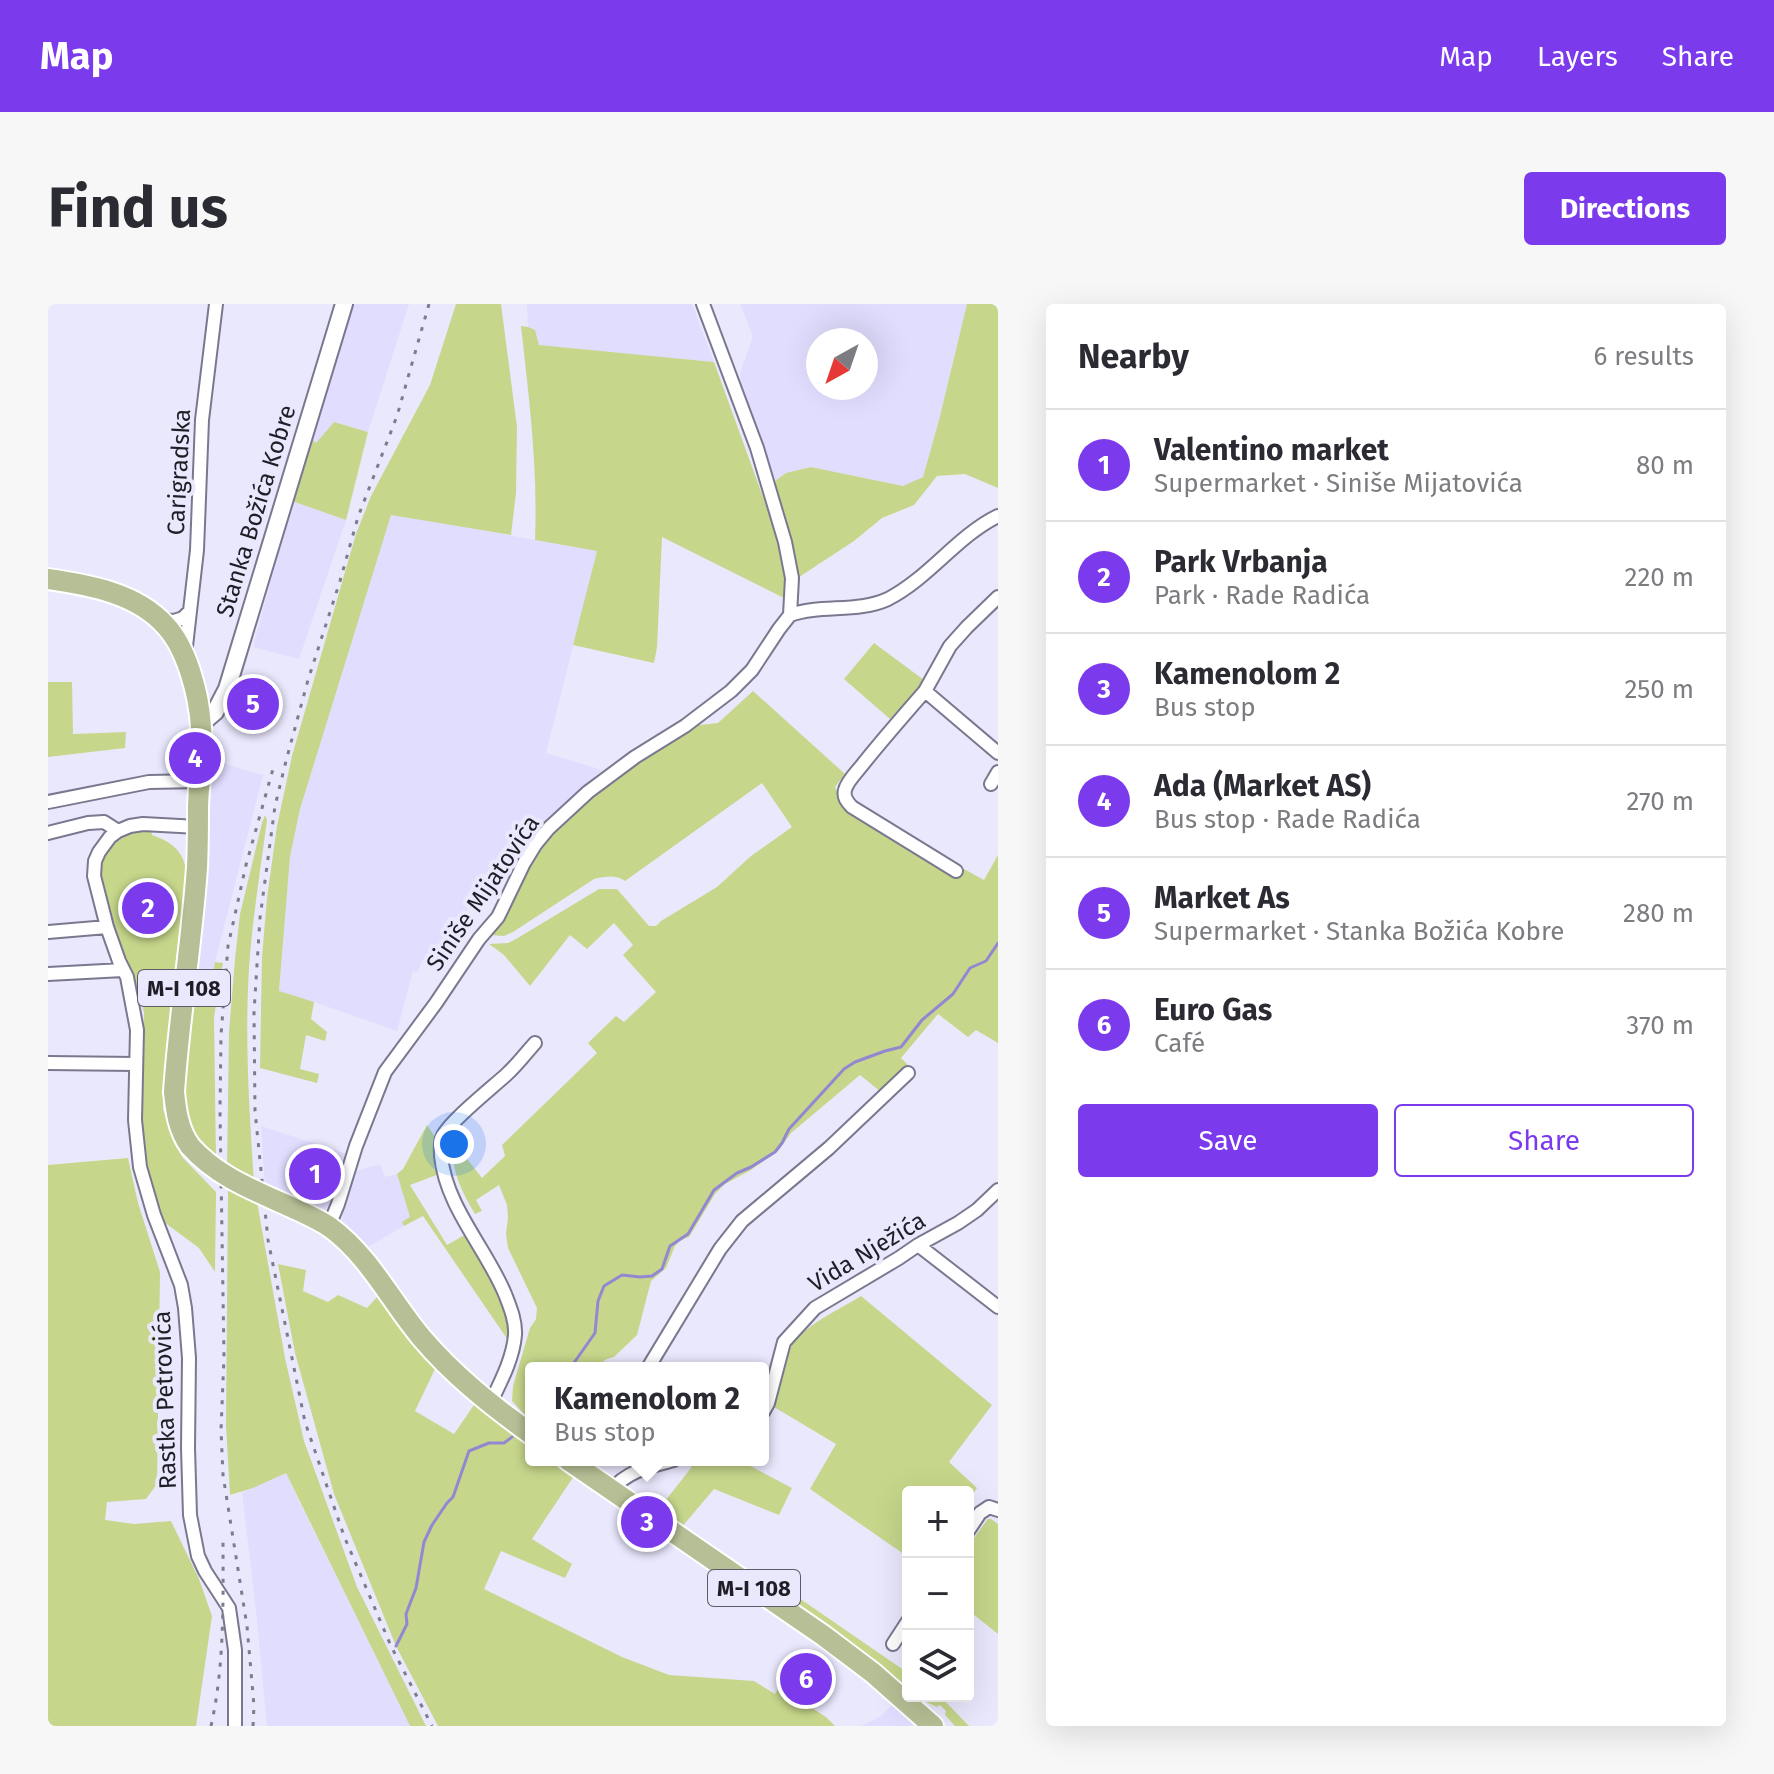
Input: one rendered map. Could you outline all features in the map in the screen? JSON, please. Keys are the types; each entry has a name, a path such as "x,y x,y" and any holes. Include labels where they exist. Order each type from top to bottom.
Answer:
{"main road":[{"name":"M-I 108","path":"48,579 119,595 161,620 176,639 185,658 194,690 201,724 197,868 174,1092 184,1138 209,1165 223,1174 329,1226 356,1250 427,1344 467,1385 525,1430"},
{"name":"M-I 108","path":"576,1466 816,1630 880,1679 933,1726"}],"street":[{"name":"Carigradska","path":"185,658 197,550 202,420 216,304"},
{"name":"Stanka Božića Kobre","path":"201,724 223,700 344,304"},
{"path":"703,304 757,448 785,542 792,578 790,615 883,601 998,516"},
{"path":"956,871 852,807 844,794 852,779 925,691 950,646 998,597"},
{"path":"161,620 174,621 190,611"},
{"name":"Siniše Mijatovića","path":"329,1226 385,1072 498,917 535,845 588,792 731,691 752,670 790,615"},
{"path":"194,690 209,701 223,700"},
{"path":"925,691 998,753"},
{"path":"991,784 998,772"},
{"path":"48,802 149,782 200,781"},
{"path":"48,833 104,822 118,831 143,824 198,827"},
{"name":"Rastka Petrovića","path":"118,831 103,845 95,861 94,876 107,927 127,977 137,1030 135,1120 140,1167 154,1215 181,1285 185,1308 189,1358 190,1515 198,1556 229,1608 236,1661 235,1726"},
{"path":"48,932 107,927"},
{"path":"48,974 123,970"},
{"path":"490,1404 512,1351 514,1323 496,1274 448,1185 441,1140 452,1124 509,1072 535,1043"},
{"path":"48,1063 135,1064"},
{"path":"652,1362 736,1228 829,1148 908,1073"},
{"name":"Vida Nježića","path":"769,1399 781,1349 791,1332 815,1308 958,1223 998,1190"},
{"path":"918,1245 998,1307"},
{"path":"611,1491 628,1475 656,1466"},
{"path":"974,1522 989,1507 998,1510"},
{"path":"893,1644 902,1630"}],"shaded area":[{"path":"350,304 409,304 368,432 334,422 315,444 313,440"},
{"path":"527,304 692,304 714,362 538,345 535,331 528,327"},
{"path":"740,304 967,304 923,477 903,486 811,467 786,473 775,481 741,387 740,373 753,336"},
{"path":"292,501 346,520 299,659 253,647"},
{"path":"391,514 597,551 546,753 602,770 550,819 526,847 507,882 481,873 447,963 441,965 422,960 418,972 413,971 397,1031 279,992 290,857 300,809"},
{"path":"215,761 263,775 215,962 207,1006 194,1005"},
{"path":"261,1126 350,1155 334,1200 324,1211 316,1212 265,1188"},
{"path":"380,1164 385,1177 397,1174 411,1217 403,1222 404,1226 363,1250 342,1225 343,1200 349,1173"},
{"path":"286,1472 410,1726 267,1726 242,1493"},
{"path":"896,1701 920,1723 912,1723 913,1726 861,1726 881,1716"}],"green space":[{"path":"456,304 501,304 517,427 516,493 511,535 391,515 300,809 290,857 279,991 314,1002 311,1019 327,1032 325,1041 306,1035 300,1069 319,1074 317,1083 260,1068 262,957 277,826 292,756 356,534 371,496 430,385"},
{"path":"967,304 998,304 998,488 965,474 937,476 914,505 882,518 854,541 796,579 775,481 786,473 811,467 903,486 923,477"},
{"path":"521,326 535,330 539,345 714,362 775,530 784,571 786,599 662,537 654,663 573,645 597,551 535,540 534,459"},
{"path":"334,422 368,432 346,520 292,501 313,440 316,443"},
{"path":"874,643 924,680 890,719 844,679"},
{"path":"48,682 72,682 73,734 126,732 125,748 48,757"},
{"path":"753,691 845,774 835,787 846,808 958,878 964,869 984,880 998,855 998,1043 976,1030 968,1037 938,1014 901,1058 909,1066 881,1092 860,1075 791,1133 779,1150 725,1184 715,1194 689,1237 675,1246 666,1268 651,1281 637,1335 614,1357 603,1362 525,1362 525,1415 512,1401 513,1386 537,1308 508,1248 507,1205 499,1185 476,1200 482,1211 475,1214 457,1178 451,1138 482,1178 505,1156 502,1145 597,1053 588,1043 616,1016 624,1022 656,992 623,955 633,945 614,923 587,949 570,935 530,986 504,955 489,944 508,943 516,939 599,889 617,889 649,926 656,926 717,887 751,856 792,827 762,783 625,881 614,877 594,879 513,932 504,936 490,935 530,861 549,835 615,776 690,726 718,723"},
{"path":"265,815 267,820 250,954 247,1011 254,1182 227,1168 229,1032 240,914"},
{"path":"152,832 152,835 175,847 186,870 163,1109 174,1143 183,1158 216,1192 215,1272 199,1248 164,1222 148,1174 141,1121 144,1013 108,910 100,874 101,864 110,846 130,833"},
{"path":"215,962 223,963 214,1017 216,1161 198,1144 182,1111 187,1005 207,1005"},
{"path":"427,1125 435,1137 437,1158 434,1169 439,1174 410,1185 447,1245 468,1233 508,1315 510,1343 423,1216 404,1226 402,1222 410,1217 397,1174 403,1169"},
{"path":"128,1158 138,1203 160,1272 157,1484 146,1499 107,1502 105,1520 134,1524 171,1521 199,1579 212,1616 196,1726 48,1726 48,1165"},
{"path":"228,1190 257,1202 285,1358 304,1441 357,1587 426,1726 410,1726 286,1473 230,1495 226,1426"},
{"path":"278,1264 306,1270 303,1291 328,1302 338,1295 367,1308 378,1296 419,1350 436,1367 415,1411 454,1434 476,1402 525,1439 525,1466 560,1466 574,1476 532,1539 572,1564 565,1578 501,1551 484,1589 622,1657 669,1675 754,1681 775,1694 779,1687 835,1726 438,1726 396,1646 334,1494 295,1353"},
{"path":"861,1296 992,1405 949,1462 977,1488 974,1492 974,1486 902,1486 902,1553 810,1489 836,1444 774,1407 783,1356 798,1337"},
{"path":"750,1466 792,1488 779,1515 714,1489 681,1528 658,1510 691,1468"},
{"path":"988,1519 998,1524 998,1634 974,1615 974,1538"},
{"path":"767,1576 902,1669 902,1689 764,1587"},
{"path":"926,1702 946,1702 969,1726 955,1726 945,1715 946,1711 940,1705 937,1707"}],"waterway":[{"path":"575,1362 595,1333 598,1301 604,1286 622,1275 652,1276 662,1269 670,1246 688,1234 714,1190 775,1152 789,1129 844,1069 855,1062 901,1047 922,1020 953,994 970,968 986,961 998,943"},
{"path":"396,1646 407,1624 406,1614 416,1588 424,1542 432,1525 453,1497 469,1451 489,1443 504,1443 512,1437"}],"railway":[{"path":"429,304 397,416 358,517 286,761 275,806 260,918 254,1012 255,1111 268,1240 305,1422 344,1536 391,1646 432,1726"},
{"path":"253,1726 247,1626 223,1475 221,1035 228,946 246,865 273,769"},
{"path":"211,1726 221,1655 223,1535"}],"place":[{"name":"Market As","path":"253,704"},
{"name":"Ada (Market AS)","path":"195,758"},
{"name":"Park Vrbanja","path":"148,908"},
{"name":"Valentino market","path":"315,1174"},
{"name":"Kamenolom 2","path":"647,1522"},
{"name":"Euro Gas","path":"806,1679"}]}
